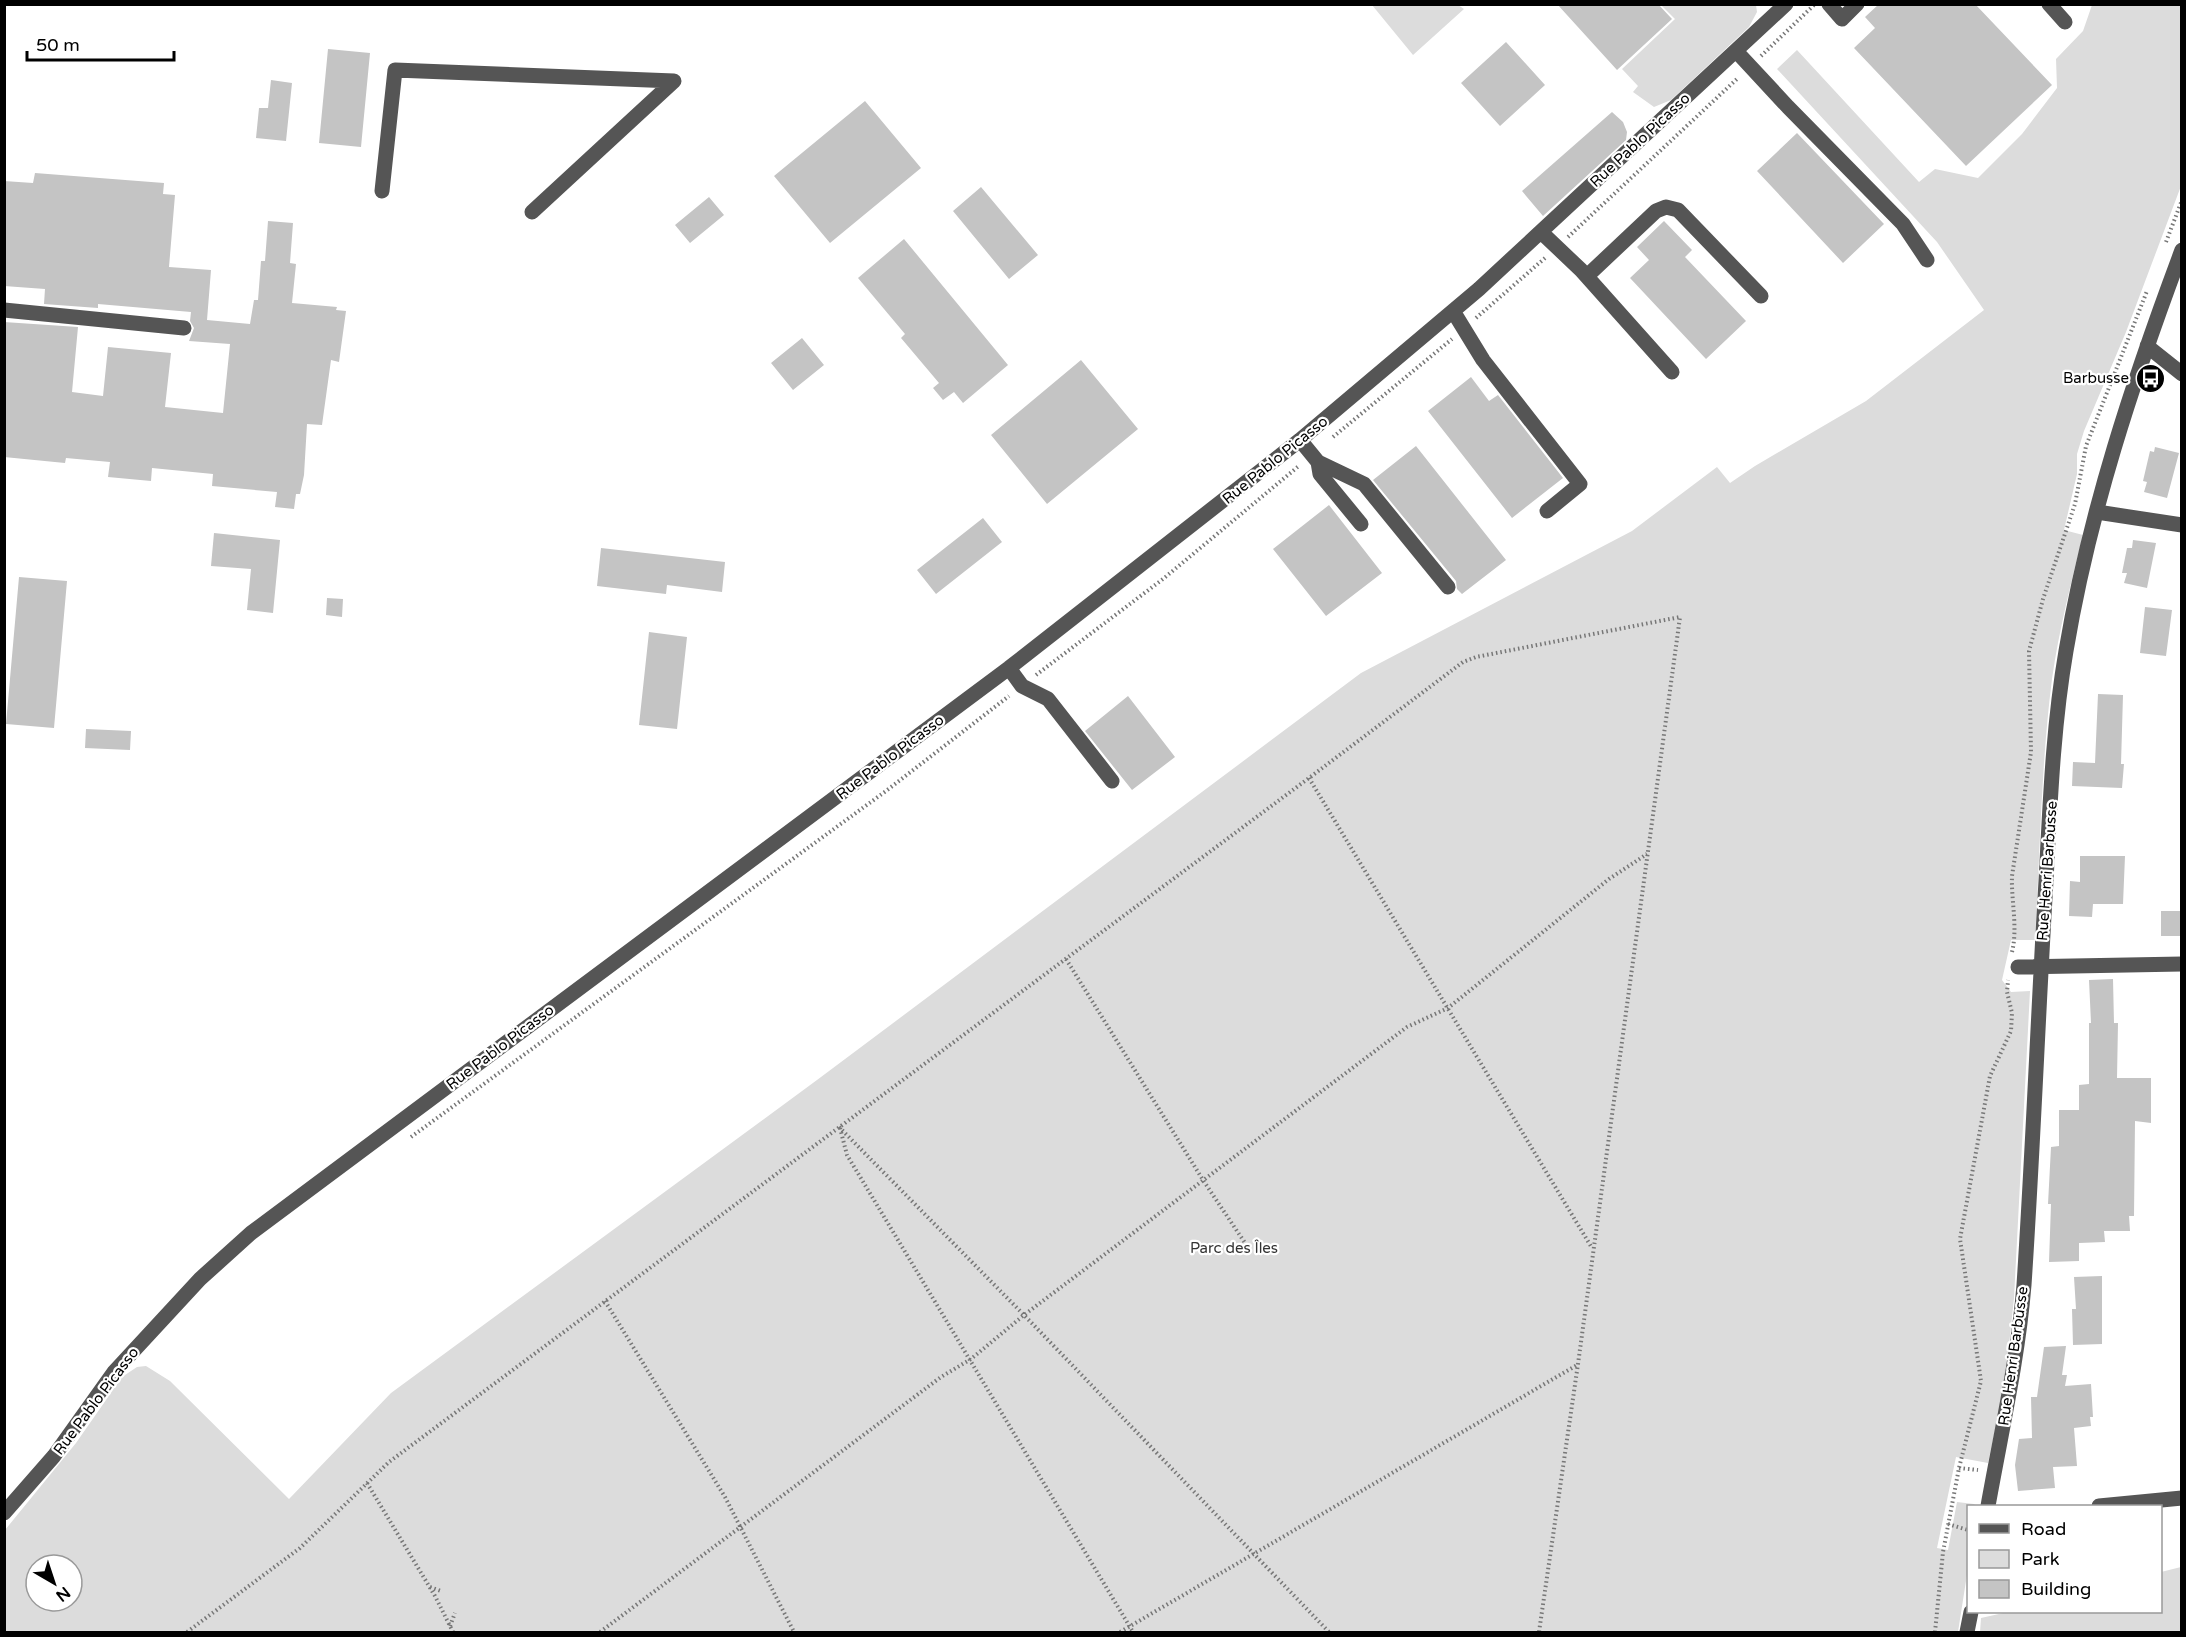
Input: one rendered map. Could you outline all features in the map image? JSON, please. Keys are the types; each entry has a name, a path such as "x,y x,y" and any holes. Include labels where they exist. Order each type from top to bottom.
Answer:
{"street":[{"path":"1829,4 1842,18 1857,4"},
{"path":"2049,4 2065,22"},
{"name":"Rue Pablo Picasso","path":"4,1513 54,1456 127,1357 200,1279 251,1233 1009,668 1300,440 1453,311 1541,232 1782,6"},
{"path":"1736,51 1903,224 1927,260"},
{"path":"382,191 395,70 674,81 532,212"},
{"path":"1587,276 1656,211 1666,207 1678,210 1761,296"},
{"path":"1541,232 1587,276 1672,372"},
{"name":"Rue Henri Barbusse","path":"1988,1505 2010,1389 2024,1288 2049,826 2065,653 2079,584 2113,449 2146,346 2181,250"},
{"path":"4,310 184,328"},
{"path":"1453,311 1483,360 1580,484 1547,511"},
{"path":"2146,346 2181,374"},
{"path":"1300,440 1318,462 1364,484 1448,587"},
{"path":"1318,462 1320,474 1360,524"},
{"path":"2097,512 2181,525"},
{"path":"1009,668 1022,686 1048,699 1112,781"},
{"path":"2013,965 2181,964"},
{"path":"2109,1505 2181,1498"},
{"path":"1967,1632 1971,1613"}],"path":[{"path":"2164,248 2181,201"},
{"path":"1935,1632 1942,1552 1959,1468 1981,1381 1960,1239 1990,1076 2011,1031 2012,1013 2007,992 2013,965 2014,944 2012,876 2031,752 2029,651 2043,599 2075,504 2086,446 2148,288"},
{"path":"187,1632 300,1548 389,1462 1462,662 1476,657 1680,617 1539,1632"},
{"path":"1309,778 1593,1248"},
{"path":"600,1632 941,1377 971,1359 1024,1315 1407,1027 1448,1008 1609,879 1648,854"},
{"path":"1066,958 1203,1180 1249,1249"},
{"path":"839,1127 1024,1315 1253,1556 1329,1632"},
{"path":"839,1127 847,1155 1133,1632"},
{"path":"605,1301 742,1527 794,1632"},
{"path":"1120,1632 1578,1364"},
{"path":"367,1483 453,1632"},
{"path":"1948,1524 1967,1530"},
{"path":"429,1587 441,1591"},
{"path":"449,1627 455,1613"}],"green space":[{"path":"1372,5 1458,5 1464,9 1413,55"},
{"path":"1661,5 1756,5 1757,12 1749,27 1671,100 1654,107 1633,92 1638,86 1622,69 1675,19"},
{"name":"Parc des Îles","path":"2092,5 2181,5 2181,186 2077,454 2077,474 2064,530 2083,535 2062,625 2048,711 2035,940 2011,940 2002,980 2011,992 2030,991 2014,1298 2005,1383 1988,1463 1956,1457 1937,1548 1948,1550 1957,1502 1974,1504 1967,1505 1967,1574 1958,1632 5,1632 5,1530 76,1443 122,1377 137,1367 146,1366 170,1381 289,1499 391,1393 817,1080 1361,673 1632,531 1717,467 1730,483 1866,401 1984,310 1937,242 1777,69 1797,50 1919,182 1935,169 1978,178 2022,134 2057,88 2056,59 2083,31"},
{"path":"2181,1567 2181,1632 1980,1632 1981,1618 2004,1613 2162,1613 2162,1572"}],"building":[{"path":"1557,4 1658,4 1672,19 1617,70"},
{"path":"1879,4 1975,4 2052,85 1966,166 1854,48 1875,28 1865,17"},
{"path":"1506,42 1545,85 1500,126 1461,83"},
{"path":"328,49 370,53 361,147 319,143"},
{"path":"271,80 292,83 286,141 256,138 259,108 268,108"},
{"path":"865,101 921,168 830,243 774,176"},
{"path":"1612,112 1623,122 1627,132 1626,140 1543,216 1522,191"},
{"path":"1797,133 1884,224 1843,263 1757,171"},
{"path":"35,173 164,183 163,194 175,195 169,267 211,270 207,320 250,324 254,300 258,300 261,261 265,261 268,221 293,223 290,263 296,264 292,303 337,307 336,310 346,311 339,362 331,360 322,425 307,424 304,475 300,494 296,494 294,509 275,507 277,492 212,486 213,474 152,468 151,481 108,477 110,462 66,458 65,463 4,457 4,322 78,327 72,392 103,396 108,347 171,353 165,407 223,413 230,344 189,341 194,328 190,321 191,312 98,304 98,308 44,304 45,289 4,286 4,181 33,183"},
{"path":"981,187 1038,255 1009,279 953,211"},
{"path":"709,197 724,215 690,243 675,225"},
{"path":"1664,221 1692,250 1685,257 1746,321 1706,359 1630,278 1649,260 1637,247"},
{"path":"904,239 1008,365 963,403 954,392 943,400 933,388 939,383 901,338 905,334 858,278"},
{"path":"802,338 824,365 793,390 771,363"},
{"path":"1081,360 1138,429 1047,504 991,435"},
{"path":"1471,377 1489,401 1498,395 1563,478 1512,518 1428,411"},
{"path":"1416,446 1506,560 1462,594 1457,589 1456,581 1373,480"},
{"path":"2155,447 2179,453 2167,498 2144,492 2147,482 2143,481 2150,451 2154,452"},
{"path":"1329,505 1382,573 1326,616 1273,549"},
{"path":"983,518 1002,542 936,594 917,570"},
{"path":"214,533 280,540 273,613 247,610 251,569 211,566"},
{"path":"2133,540 2156,543 2147,588 2124,583 2127,573 2122,573 2127,548 2132,548"},
{"path":"601,548 725,562 722,592 667,585 666,594 597,586"},
{"path":"19,577 67,581 54,728 6,724"},
{"path":"327,598 343,599 342,617 326,615"},
{"path":"2145,607 2172,610 2166,656 2140,653"},
{"path":"649,632 687,637 677,729 639,725"},
{"path":"2098,694 2123,695 2122,788 2072,786 2073,762 2095,763"},
{"path":"1128,696 1175,757 1132,790 1085,731"},
{"path":"86,729 131,731 130,750 85,748"},
{"path":"2080,856 2125,856 2123,904 2093,904 2092,917 2069,916 2070,881 2080,882"},
{"path":"2161,911 2181,911 2181,936 2161,936"},
{"path":"2113,979 2114,1023 2118,1023 2117,1078 2151,1078 2151,1123 2135,1121 2134,1216 2129,1216 2130,1231 2104,1231 2105,1242 2079,1243 2079,1261 2049,1262 2051,1204 2048,1204 2051,1147 2059,1146 2059,1110 2079,1110 2079,1085 2089,1084 2089,1023 2091,1023 2089,980"},
{"path":"2102,1276 2102,1344 2073,1345 2072,1309 2076,1309 2074,1277"},
{"path":"2066,1346 2062,1375 2067,1375 2065,1386 2091,1384 2093,1417 2090,1417 2091,1426 2074,1428 2077,1466 2053,1467 2055,1488 2018,1491 2015,1465 2019,1439 2032,1438 2031,1397 2037,1397 2044,1347"}],"place":[{"name":"Barbusse","path":"2150,378"}]}
